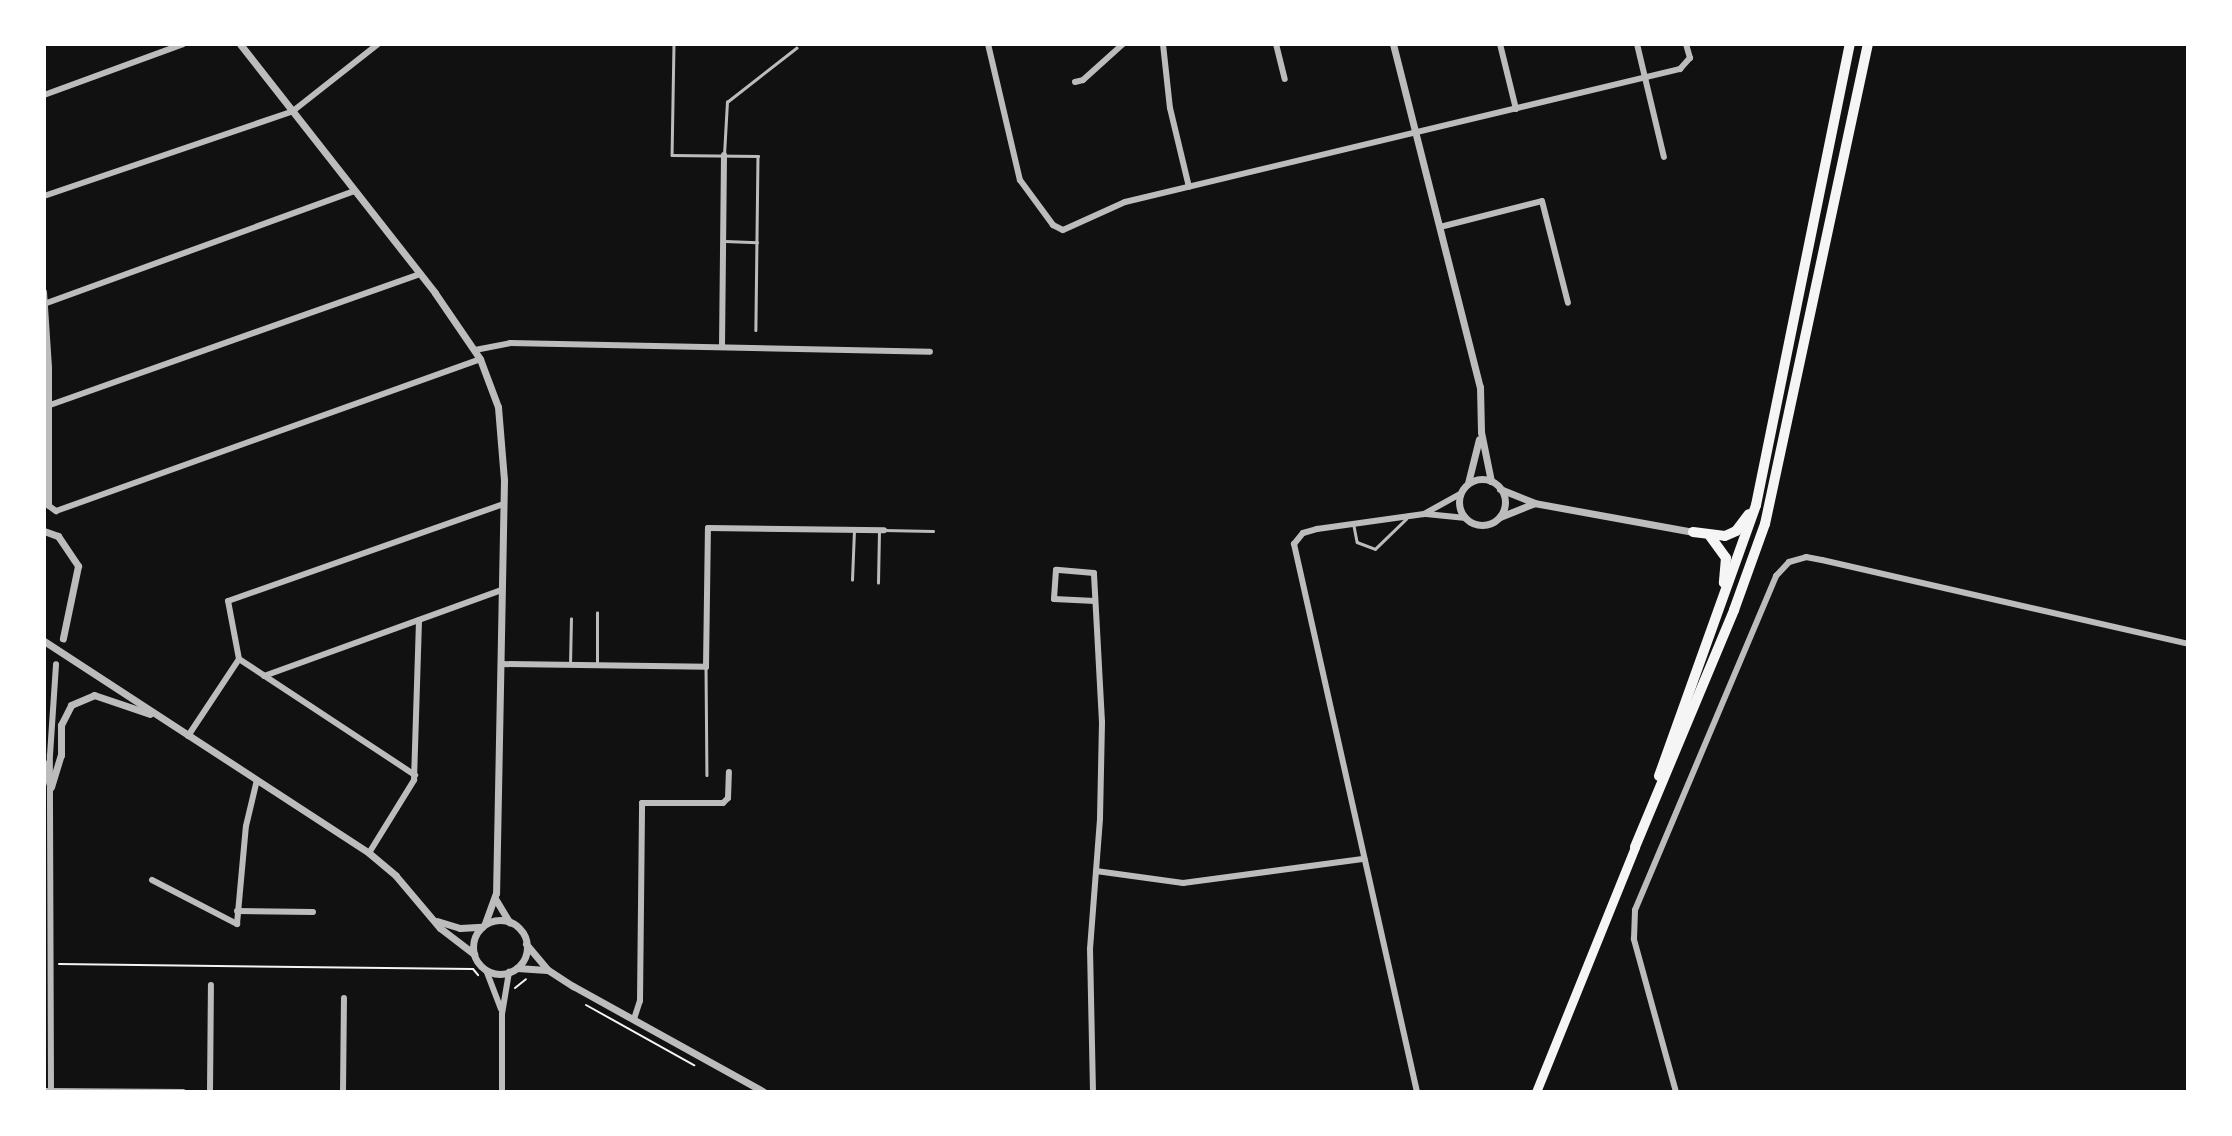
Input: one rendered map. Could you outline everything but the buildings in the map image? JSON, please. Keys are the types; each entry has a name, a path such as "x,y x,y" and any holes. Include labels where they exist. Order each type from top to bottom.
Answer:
{"highway":[{"path":"1635,848 1756,505 1850,44"},
{"path":"1635,848 1734,610 1765,524 1868,44"},
{"path":"1693,533 1710,537 1736,531 1756,505"},
{"path":"1710,537 1726,558 1722,600"}],"main road":[{"path":"1536,1092 1635,848"}],"street":[{"path":"44,95 183,44"},
{"path":"240,44 421,274 475,350 502,427 496,900 484,926 474,938 474,954"},
{"path":"44,196 293,111 377,44"},
{"path":"988,44 1020,180 1053,225 1063,230 1125,202 1680,69 1690,58 1686,44"},
{"path":"1075,82 1083,80 1123,44"},
{"path":"1163,44 1170,108 1189,187"},
{"path":"1276,44 1285,79"},
{"path":"1392,44 1480,387 1481,432 1491,481 1500,489 1534,503 1693,533"},
{"path":"1500,44 1516,108"},
{"path":"1637,44 1664,157"},
{"path":"722,347 724,155"},
{"path":"46,303 354,191"},
{"path":"1440,227 1542,201 1568,303"},
{"path":"50,405 421,274"},
{"path":"44,292 50,405 51,510 480,359"},
{"path":"475,350 510,342 930,352"},
{"path":"1418,1092 1294,544 1303,533 1424,514 1460,494 1468,483 1481,432"},
{"path":"1468,483 1491,481"},
{"path":"1499,517 1505,505 1500,489"},
{"path":"1460,494 1459,506 1466,519"},
{"path":"1424,514 1466,519 1480,525 1534,503"},
{"path":"415,775 239,659 228,601 503,504"},
{"path":"501,664 706,667 708,528 882,530"},
{"path":"44,531 58,536 78,566 64,638"},
{"path":"1675,1092 1634,939 1634,923 1647,877 1776,576 1789,562 1806,557 1822,560 2188,644"},
{"path":"1093,1092 1090,949 1096,870 1101,722 1094,573 1056,570 1054,599 1095,601"},
{"path":"264,677 502,590"},
{"path":"369,853 415,775 419,620"},
{"path":"44,641 369,853 396,876 433,919 474,954 486,970 502,1014"},
{"path":"188,736 239,659"},
{"path":"56,664 51,689 52,964 49,1091 183,1092"},
{"path":"51,787 61,755 61,725 71,705 94,695 159,717"},
{"path":"44,763 51,787"},
{"path":"634,1019 640,1001 642,803 723,803 728,798 729,772"},
{"path":"152,880 237,924 246,825 257,780"},
{"path":"1096,870 1183,883 1364,859"},
{"path":"496,900 509,922 519,928 526,944 548,970 764,1092"},
{"path":"237,911 313,912"},
{"path":"433,919 460,928 509,922"},
{"path":"502,1092 502,1014 505,989 526,944"},
{"path":"486,970 548,970"},
{"path":"210,1092 211,985"},
{"path":"344,999 344,1092"}],"lane":[{"path":"674,44 673,155 758,156 756,330"},
{"path":"724,155 727,102 796,48"},
{"path":"723,240 757,242"},
{"path":"1354,526 1357,542 1375,549 1408,518"},
{"path":"852,580 854,530"},
{"path":"878,583 882,530 933,531"},
{"path":"597,612 597,665"},
{"path":"570,665 571,619"},
{"path":"706,667 710,676 707,775"}],"path":[{"path":"52,964 473,969 482,979"},
{"path":"505,989 517,988 533,976"},
{"path":"582,1002 704,1070"}]}
